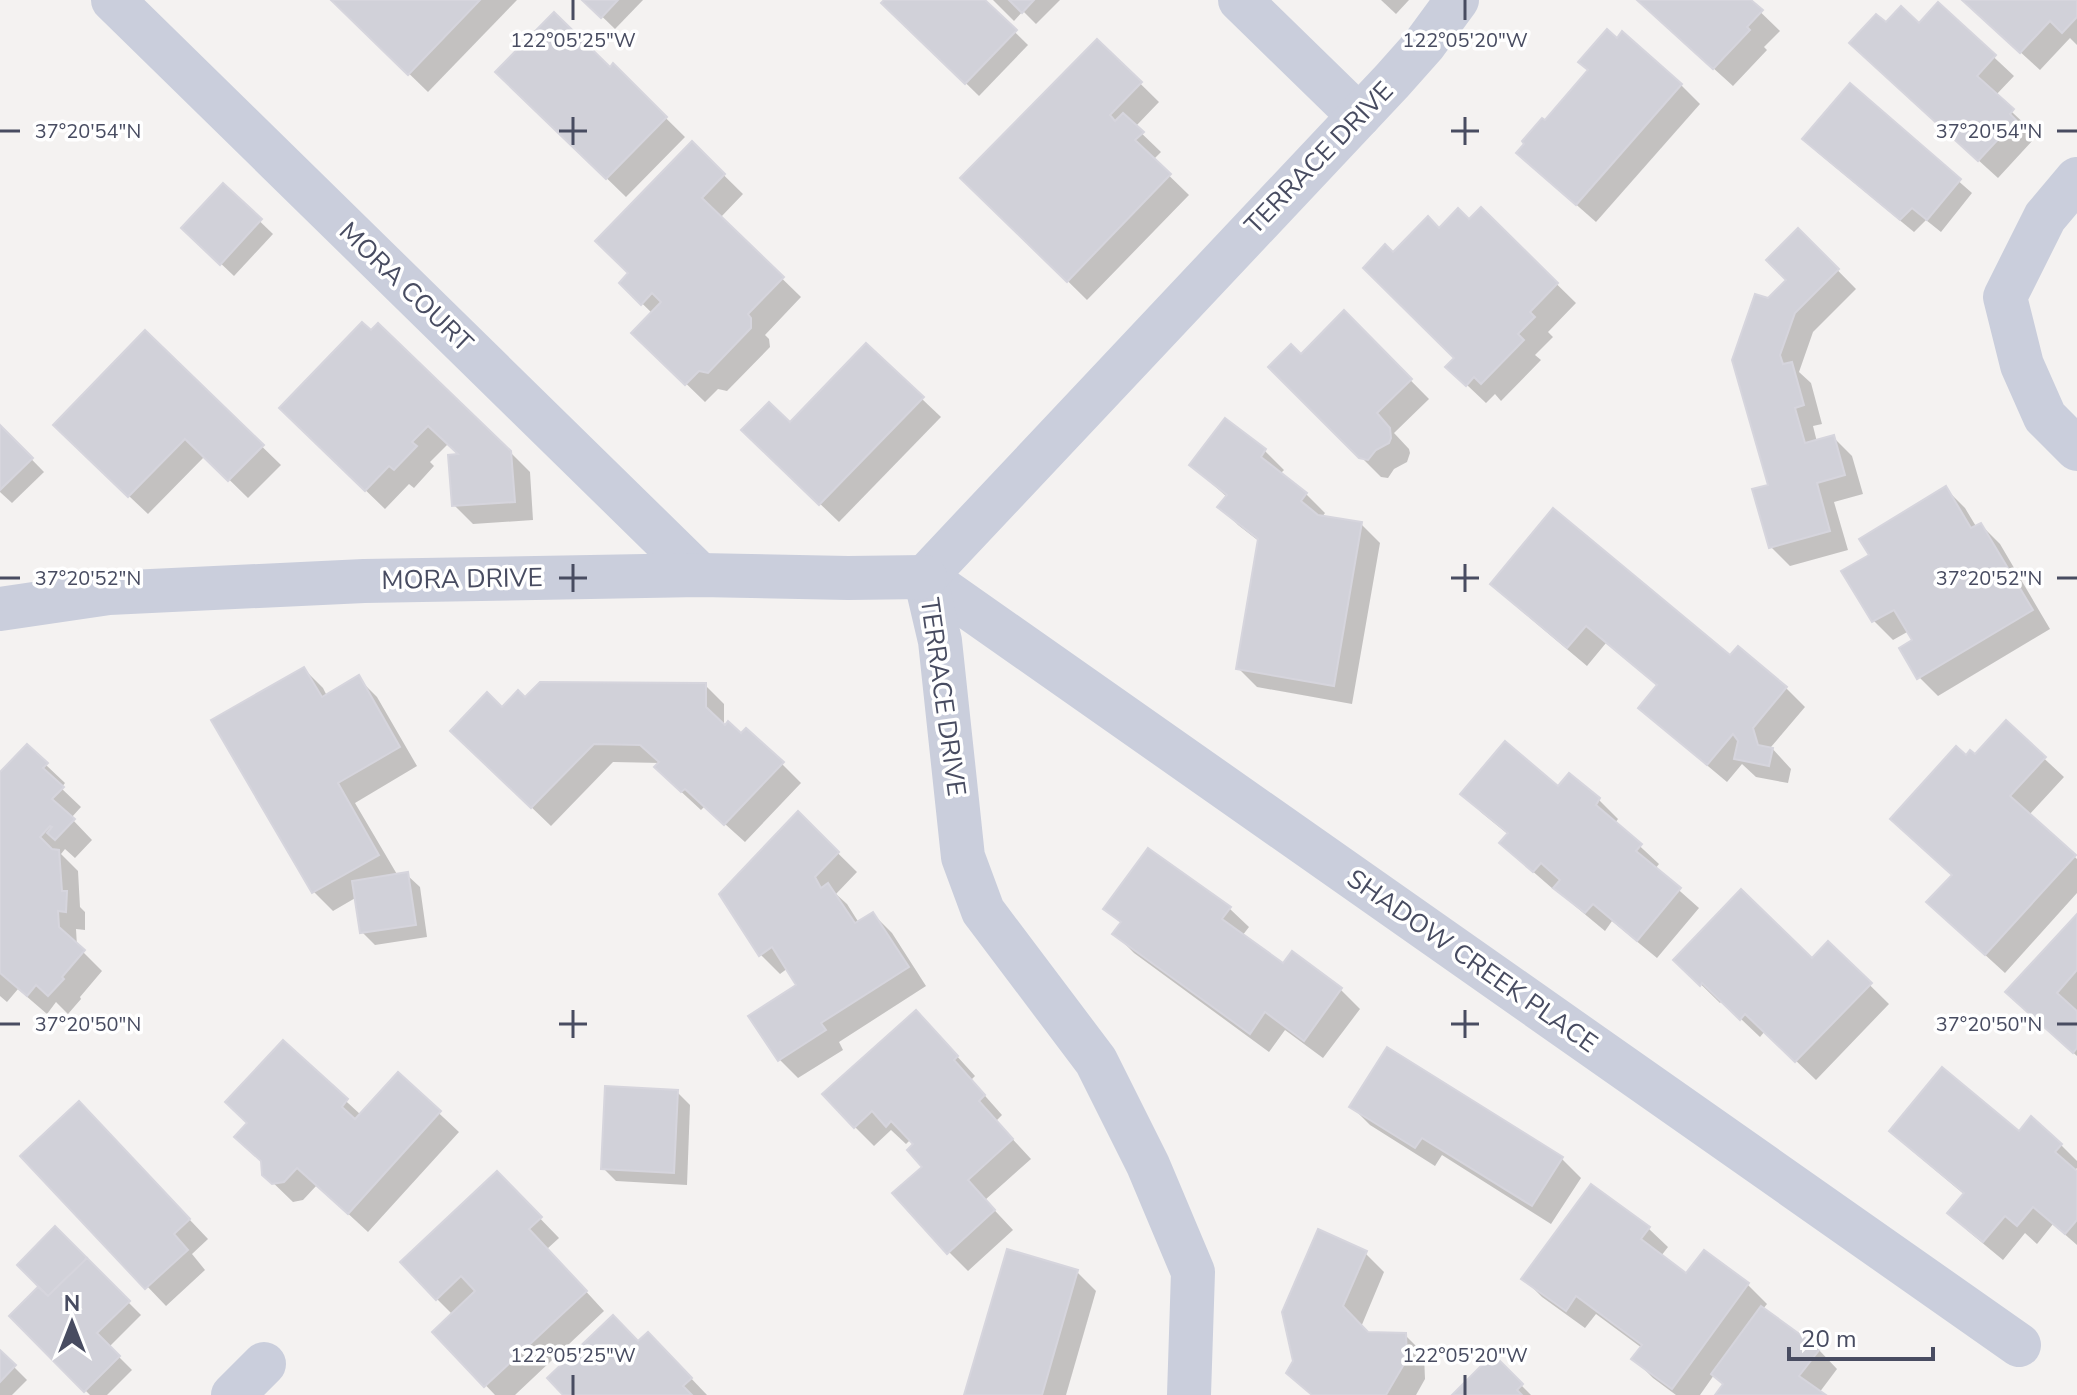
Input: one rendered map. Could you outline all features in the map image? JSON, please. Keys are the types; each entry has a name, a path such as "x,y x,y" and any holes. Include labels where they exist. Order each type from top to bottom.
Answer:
{"street":[{"name":"MORA COURT","path":"113,0 700,575"},
{"path":"1240,0 1359,116"},
{"name":"TERRACE DRIVE","path":"1189,1395 1193,1272 1148,1165 1096,1061 983,911 963,857 940,641 925,577 1359,116 1424,45 1457,0"},
{"path":"2077,179 2045,217 2005,297 2022,365 2045,417 2077,449"},
{"name":"MORA DRIVE","path":"0,609 109,593 306,583 700,575 925,577"},
{"name":"SHADOW CREEK PLACE","path":"925,577 2019,1345"},
{"path":"233,1395 264,1364"}],"building":[{"path":"331,0 480,0 408,75"},
{"path":"582,0 618,0 601,18"},
{"path":"884,0 985,0 1017,30 965,84 881,3"},
{"path":"1009,0 1034,0 1022,13"},
{"path":"1637,0 1751,0 1763,10 1747,27 1750,30 1713,69"},
{"path":"1962,0 2077,0 2077,17 2062,33 2050,21 2020,53"},
{"path":"1938,2 1996,55 1977,76 2014,109 2010,114 2016,120 1978,161 1849,43 1876,14 1886,22 1901,6 1919,23"},
{"path":"554,12 610,67 613,63 667,117 606,179 495,72"},
{"path":"1607,29 1617,38 1622,31 1682,84 1576,205 1516,153 1524,144 1522,141 1542,118 1545,120 1588,70 1578,62"},
{"path":"1097,39 1142,82 1110,115 1115,121 1123,113 1144,132 1135,140 1171,174 1067,282 960,178"},
{"path":"1850,83 1961,179 1927,220 1912,208 1900,220 1802,139"},
{"path":"692,141 725,174 702,198 784,277 748,314 751,328 708,373 699,371 685,385 631,333 661,302 652,293 641,305 619,283 628,273 595,241"},
{"path":"223,183 262,219 220,265 181,228"},
{"path":"1481,207 1558,283 1530,312 1535,317 1518,334 1524,340 1481,384 1474,377 1466,386 1445,367 1454,358 1363,268 1385,244 1393,252 1428,216 1439,228 1458,208 1469,219"},
{"path":"1798,228 1839,269 1795,313 1780,355 1783,364 1792,362 1804,405 1795,408 1805,443 1834,435 1845,475 1817,483 1830,531 1769,548 1752,489 1768,485 1732,360 1755,294 1768,298 1786,280 1766,260"},
{"path":"1344,310 1412,379 1377,413 1390,428 1391,438 1368,460 1359,458 1268,367 1291,344 1301,354"},
{"path":"362,322 371,330 378,323 511,451 515,502 452,506 448,455 458,454 428,426 412,442 417,446 394,470 389,466 365,491 279,408"},
{"path":"145,330 264,445 228,481 185,439 128,497 53,425"},
{"path":"866,343 924,397 819,505 741,430 769,402 790,422"},
{"path":"1225,418 1266,449 1261,457 1307,493 1301,501 1318,515 1362,522 1334,686 1236,669 1258,539 1217,507 1227,495 1189,465"},
{"path":"0,425 33,458 0,490"},
{"path":"1946,486 1971,528 1981,523 2033,610 1917,679 1899,648 1912,640 1894,610 1872,622 1841,571 1869,555 1859,539"},
{"path":"1553,508 1730,655 1738,646 1787,687 1753,728 1758,745 1773,748 1769,766 1734,759 1738,741 1733,734 1707,765 1638,708 1657,685 1586,626 1567,648 1490,584"},
{"path":"304,667 322,697 359,675 400,747 338,783 379,855 312,893 211,720"},
{"path":"540,682 706,683 706,707 725,725 728,721 741,733 746,728 784,762 724,825 685,789 681,792 654,767 659,762 640,745 594,744 531,808 450,731 487,692 502,707 518,690 525,697"},
{"path":"2006,720 2046,757 2010,796 2076,855 1985,955 1926,902 1952,875 1890,819 1956,746 1966,755 1970,750 1975,754"},
{"path":"1505,741 1558,786 1569,773 1600,798 1596,805 1642,844 1636,851 1681,888 1637,941 1593,904 1585,913 1553,888 1560,880 1541,863 1533,872 1499,843 1508,833 1460,794"},
{"path":"27,744 48,763 43,768 64,787 52,799 75,819 55,840 47,833 50,826 40,837 52,849 59,850 62,891 67,891 66,912 58,911 59,927 85,950 48,996 36,985 27,996 0,973 0,772"},
{"path":"798,811 839,852 815,877 821,888 828,883 855,923 873,912 909,967 821,1023 826,1030 778,1061 748,1016 796,985 772,947 759,956 719,894"},
{"path":"1148,848 1231,907 1222,919 1283,963 1292,951 1342,988 1304,1041 1265,1012 1250,1034 1112,934 1121,922 1103,909"},
{"path":"408,872 416,925 360,933 352,881"},
{"path":"1741,889 1812,958 1828,941 1872,983 1795,1062 1745,1014 1740,1020 1673,960"},
{"path":"2077,914 2077,970 2057,993 2077,1011 2077,1048 2073,1053 2005,992"},
{"path":"916,1010 958,1056 954,1060 985,1095 979,1101 1013,1139 968,1180 995,1210 947,1254 892,1193 922,1167 907,1150 913,1144 891,1121 886,1127 872,1111 854,1128 822,1094"},
{"path":"283,1040 348,1099 342,1107 355,1119 398,1072 441,1111 348,1214 297,1168 284,1182 272,1184 262,1175 261,1161 234,1137 247,1123 225,1102"},
{"path":"1387,1047 1563,1157 1532,1206 1422,1138 1415,1148 1349,1107"},
{"path":"1942,1067 2019,1131 2031,1116 2062,1144 2055,1152 2077,1171 2077,1220 2065,1234 2033,1207 2017,1226 2005,1216 1983,1242 1947,1213 1964,1193 1889,1131"},
{"path":"605,1086 678,1090 674,1173 601,1169"},
{"path":"79,1101 190,1219 174,1234 188,1250 145,1289 20,1156"},
{"path":"497,1171 542,1217 529,1229 587,1291 484,1387 432,1332 475,1291 461,1276 436,1300 400,1262"},
{"path":"1591,1184 1650,1227 1641,1239 1686,1273 1704,1250 1749,1283 1672,1389 1631,1359 1642,1345 1576,1296 1566,1311 1521,1279"},
{"path":"55,1226 87,1258 48,1296 17,1265"},
{"path":"1318,1229 1367,1251 1343,1306 1368,1332 1406,1333 1407,1359 1386,1395 1312,1395 1286,1373 1293,1361 1282,1312"},
{"path":"1007,1249 1078,1270 1042,1395 964,1395"},
{"path":"87,1258 130,1301 97,1333 120,1356 84,1392 9,1316 38,1287 48,1296"},
{"path":"1761,1306 1820,1349 1799,1376 1826,1395 1715,1395 1723,1384 1711,1374"},
{"path":"613,1315 638,1341 648,1332 692,1378 683,1386 692,1395 563,1395 547,1378"},
{"path":"0,1350 16,1365 0,1382"},
{"path":"1493,1354 1523,1384 1517,1390 1522,1395 1452,1395"}]}
